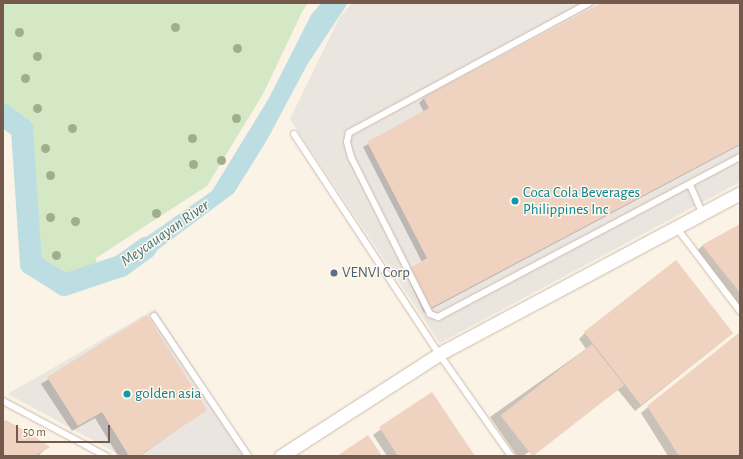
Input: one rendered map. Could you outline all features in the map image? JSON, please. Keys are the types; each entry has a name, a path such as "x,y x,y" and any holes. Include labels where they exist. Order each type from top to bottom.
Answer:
{"street":[{"path":"281,456 439,354 740,193"}],"lane":[{"path":"589,3 349,133 347,142 351,157 430,314 438,317 690,185 740,157"},
{"path":"294,134 439,354 511,456"},
{"path":"690,185 702,212"},
{"path":"676,227 740,311"},
{"path":"154,316 248,456"},
{"path":"3,401 106,456"}],"shaded area":[{"name":"Coca Cola Beverages Philippines Inc","path":"352,3 740,3 740,182 440,343 290,119 339,18"},
{"name":"golden asia","path":"155,309 251,456 122,456 8,394"}],"green space":[{"path":"3,3 308,3 303,10 263,94 207,186 96,258 97,267 64,278 37,260 30,124 3,104"}],"water":[{"path":"321,3 348,3 307,65 267,140 234,193 124,275 116,258 212,191 269,98 311,15"}],"building":[{"name":"Coca Cola Beverages Philippines Inc","path":"602,3 740,3 740,144 429,309 410,268 427,258 367,142 429,108 423,97"},
{"path":"740,224 740,293 702,245"},
{"path":"676,260 733,333 641,405 584,332"},
{"name":"golden asia","path":"147,315 207,410 139,456 129,456 102,412 78,426 47,377"},
{"path":"740,332 740,456 679,456 647,406"},
{"path":"592,344 624,385 533,456 501,415"},
{"path":"432,392 475,456 398,456 379,427"},
{"path":"6,420 50,447 34,456 3,456 3,422"},
{"path":"368,435 382,456 337,456"}],"waterway":[{"name":"Meycauayan River","path":"3,115 22,129 31,264 64,285 121,266 146,248"}],"place":[{"name":"Coca Cola Beverages Philippines Inc","path":"515,201"},
{"name":"VENVI Corp","path":"334,273"},
{"name":"golden asia","path":"127,394"}]}
